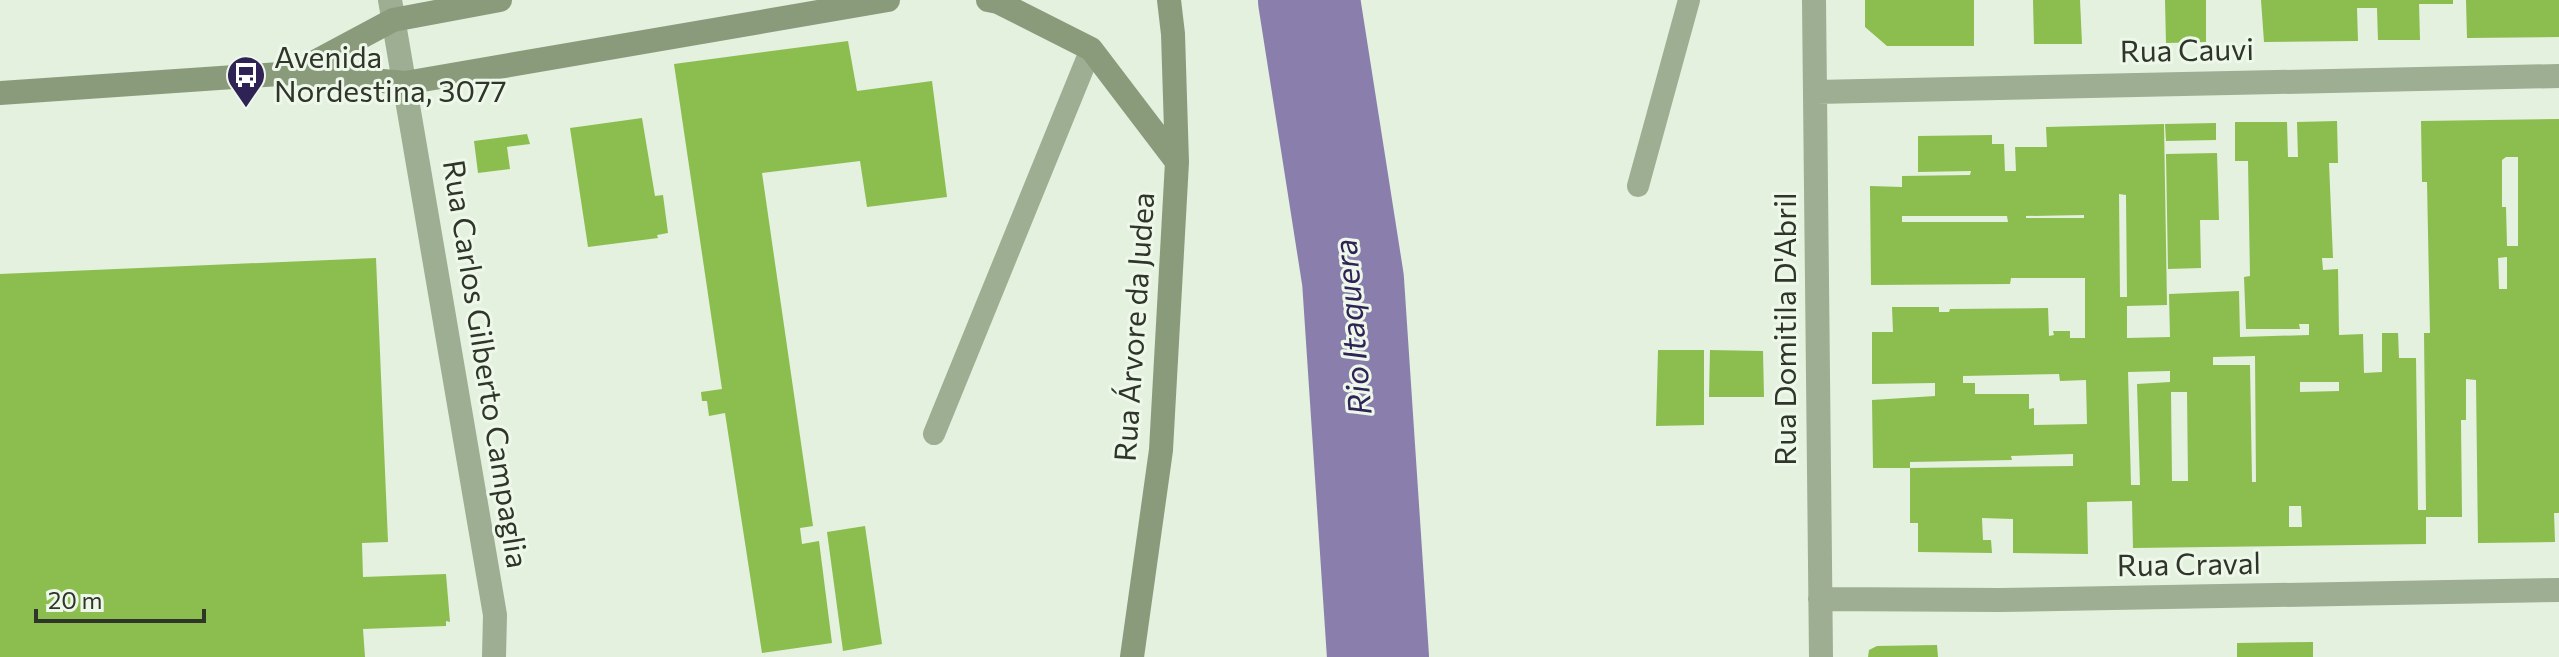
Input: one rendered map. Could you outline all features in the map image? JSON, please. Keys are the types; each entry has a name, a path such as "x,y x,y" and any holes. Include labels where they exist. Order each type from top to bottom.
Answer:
{"main road":[{"path":"294,73 392,10 500,0"},
{"path":"0,93 294,73 405,83 888,0"},
{"path":"988,0 998,2 1091,49 1177,162"},
{"name":"Rua Árvore da Judea","path":"1132,657 1161,450 1177,162 1169,0"}],"street":[{"name":"Rua Domitila D'Abril","path":"1814,0 1821,657"},
{"name":"Rua Carlos Gilberto Campaglia","path":"392,10 495,615 494,657"},
{"name":"Rua Cauvi","path":"1816,92 2559,76"},
{"name":"Rua Craval","path":"1820,599 2000,600 2559,590"}],"lane":[{"path":"1638,186 1689,0"},
{"path":"934,434 1091,49"}],"building":[{"path":"1865,0 1974,0 1974,46 1887,46 1865,27"},
{"path":"2033,0 2080,0 2082,44 2034,44"},
{"path":"2165,0 2206,0 2206,42 2166,43"},
{"path":"2261,0 2453,0 2453,4 2419,4 2420,40 2378,40 2377,8 2357,8 2358,41 2264,42"},
{"path":"2466,0 2559,0 2559,37 2467,38"},
{"path":"848,41 857,91 932,81 947,197 867,207 860,161 762,173 813,526 800,528 802,544 819,541 832,643 762,653 725,413 709,416 707,401 702,401 701,392 722,389 674,64"},
{"path":"642,118 655,196 663,195 668,233 657,235 658,238 588,247 570,128"},
{"path":"2559,119 2559,513 2554,513 2555,542 2478,543 2476,380 2466,379 2466,420 2461,420 2462,517 2426,517 2426,544 2133,548 2132,501 2087,502 2088,554 2013,553 2013,519 1982,518 1983,540 1991,540 1992,553 1918,552 1918,523 1910,523 1910,468 1873,468 1872,400 1935,396 1935,383 1872,384 1872,332 1893,332 1892,307 1939,307 1939,312 1949,312 1950,309 2048,308 2049,336 2054,335 2053,331 2070,331 2070,338 2085,338 2085,278 2011,278 2010,284 1871,285 1870,186 1902,187 1902,176 1970,175 1971,171 1918,172 1918,136 1992,135 1992,144 2004,144 2005,171 2016,171 2015,147 2047,147 2046,127 2164,124 2167,305 2127,306 2127,338 2170,337 2169,294 2239,291 2240,337 2309,335 2309,324 2299,324 2300,329 2246,329 2244,277 2250,276 2248,161 2235,161 2235,122 2287,122 2288,157 2298,157 2297,122 2337,121 2338,163 2329,163 2333,258 2322,258 2323,270 2338,269 2339,335 2363,334 2364,373 2382,372 2382,333 2398,333 2399,358 2416,358 2418,510 2426,510 2424,333 2430,333 2427,182 2422,182 2421,121","holes":["2518,157 2518,246 2507,246 2506,207 2502,207 2502,160","2119,194 2126,195 2127,297 2120,297","2084,215 2084,218 2026,216","1902,216 2007,216 2008,222 1902,222","2507,257 2507,289 2499,289 2498,258","2255,356 2256,482 2252,482 2250,365 2213,365 2213,357","2170,371 2170,382 2137,384 2140,485 2131,485 2128,372","2059,374 2060,381 2086,380 2087,424 2034,425 2034,408 2029,409 2029,394 1975,394 1975,383 1963,383 1963,376","2300,382 2339,382 2339,391 2300,392","2171,392 2187,392 2188,481 2172,481","2073,454 2073,466 1910,468 1910,462 2012,460 2011,456","2289,506 2301,506 2302,527 2289,527"]},
{"path":"2216,123 2216,140 2166,141 2165,124"},
{"path":"527,134 530,144 507,147 510,169 478,173 474,141"},
{"path":"2217,153 2219,220 2200,220 2201,268 2168,269 2166,154"},
{"path":"376,258 388,542 362,543 363,577 446,574 450,622 446,621 446,626 363,629 365,657 0,657 0,274"},
{"path":"1658,350 1704,350 1704,425 1656,426"},
{"path":"1710,350 1763,351 1764,397 1709,397"},
{"path":"865,526 882,644 843,651 827,532"},
{"path":"2313,642 2313,657 2237,657 2237,643"},
{"path":"1937,645 1938,657 1868,657 1869,650 1877,646"}],"waterway":[{"name":"Rio Itaquera","path":"1309,0 1353,280 1378,657"}],"place":[{"name":"Avenida Nordestina, 3077","path":"246,109"}]}
